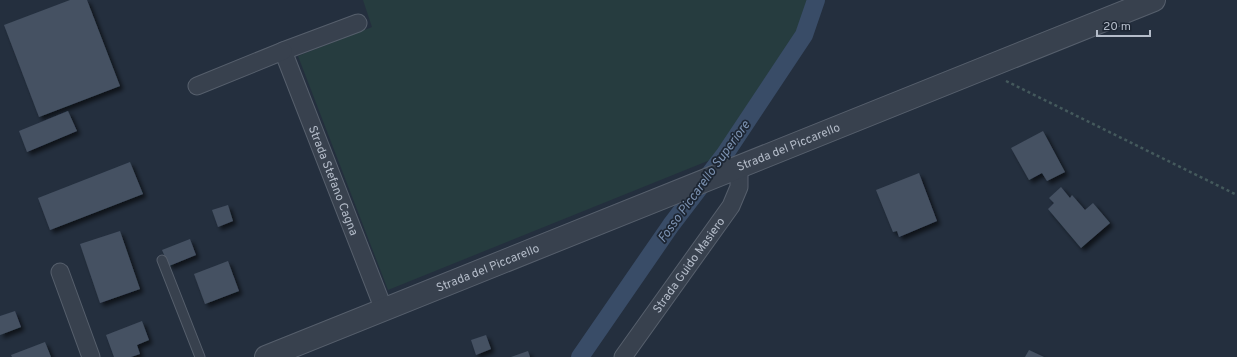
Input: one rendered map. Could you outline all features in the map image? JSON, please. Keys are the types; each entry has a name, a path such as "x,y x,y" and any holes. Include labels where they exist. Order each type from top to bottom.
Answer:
{"street":[{"name":"Strada del Piccarello","path":"266,357 1154,0"},
{"path":"197,86 358,22"},
{"name":"Strada Stefano Cagna","path":"284,51 384,310"},
{"name":"Strada Guido Masiero","path":"623,357 734,201 739,188 739,167"},
{"path":"60,272 91,357"}],"lane":[{"path":"162,260 200,357"}],"path":[{"path":"988,67 1006,81 1237,195"}],"green space":[{"path":"363,0 816,0 804,35 725,154 388,290 298,56 372,27"}],"building":[{"path":"70,0 87,0 120,86 39,117 4,25"},
{"path":"68,111 77,131 27,152 19,131"},
{"path":"1043,131 1065,172 1047,181 1042,173 1029,180 1011,148"},
{"path":"130,162 143,194 50,230 38,198"},
{"path":"919,173 937,221 899,237 897,231 893,232 876,190"},
{"path":"1061,187 1070,198 1072,195 1085,210 1093,203 1110,223 1081,248 1048,209 1054,203 1049,198"},
{"path":"228,205 233,221 218,227 212,210"},
{"path":"120,231 140,289 100,303 80,244"},
{"path":"190,239 196,255 169,266 162,250"},
{"path":"228,261 239,291 205,304 194,274"},
{"path":"15,311 21,327 0,335 0,316"},
{"path":"142,321 149,340 137,345 140,354 131,357 114,357 106,335"},
{"path":"486,335 491,349 476,355 471,340"},
{"path":"45,342 51,357 12,357 11,355"},
{"path":"1029,350 1044,357 1025,357"},
{"path":"528,351 530,357 511,357"}],"waterway":[{"name":"Fosso Piccarello Superiore","path":"580,357 671,225 725,154 804,35 816,0"}]}
